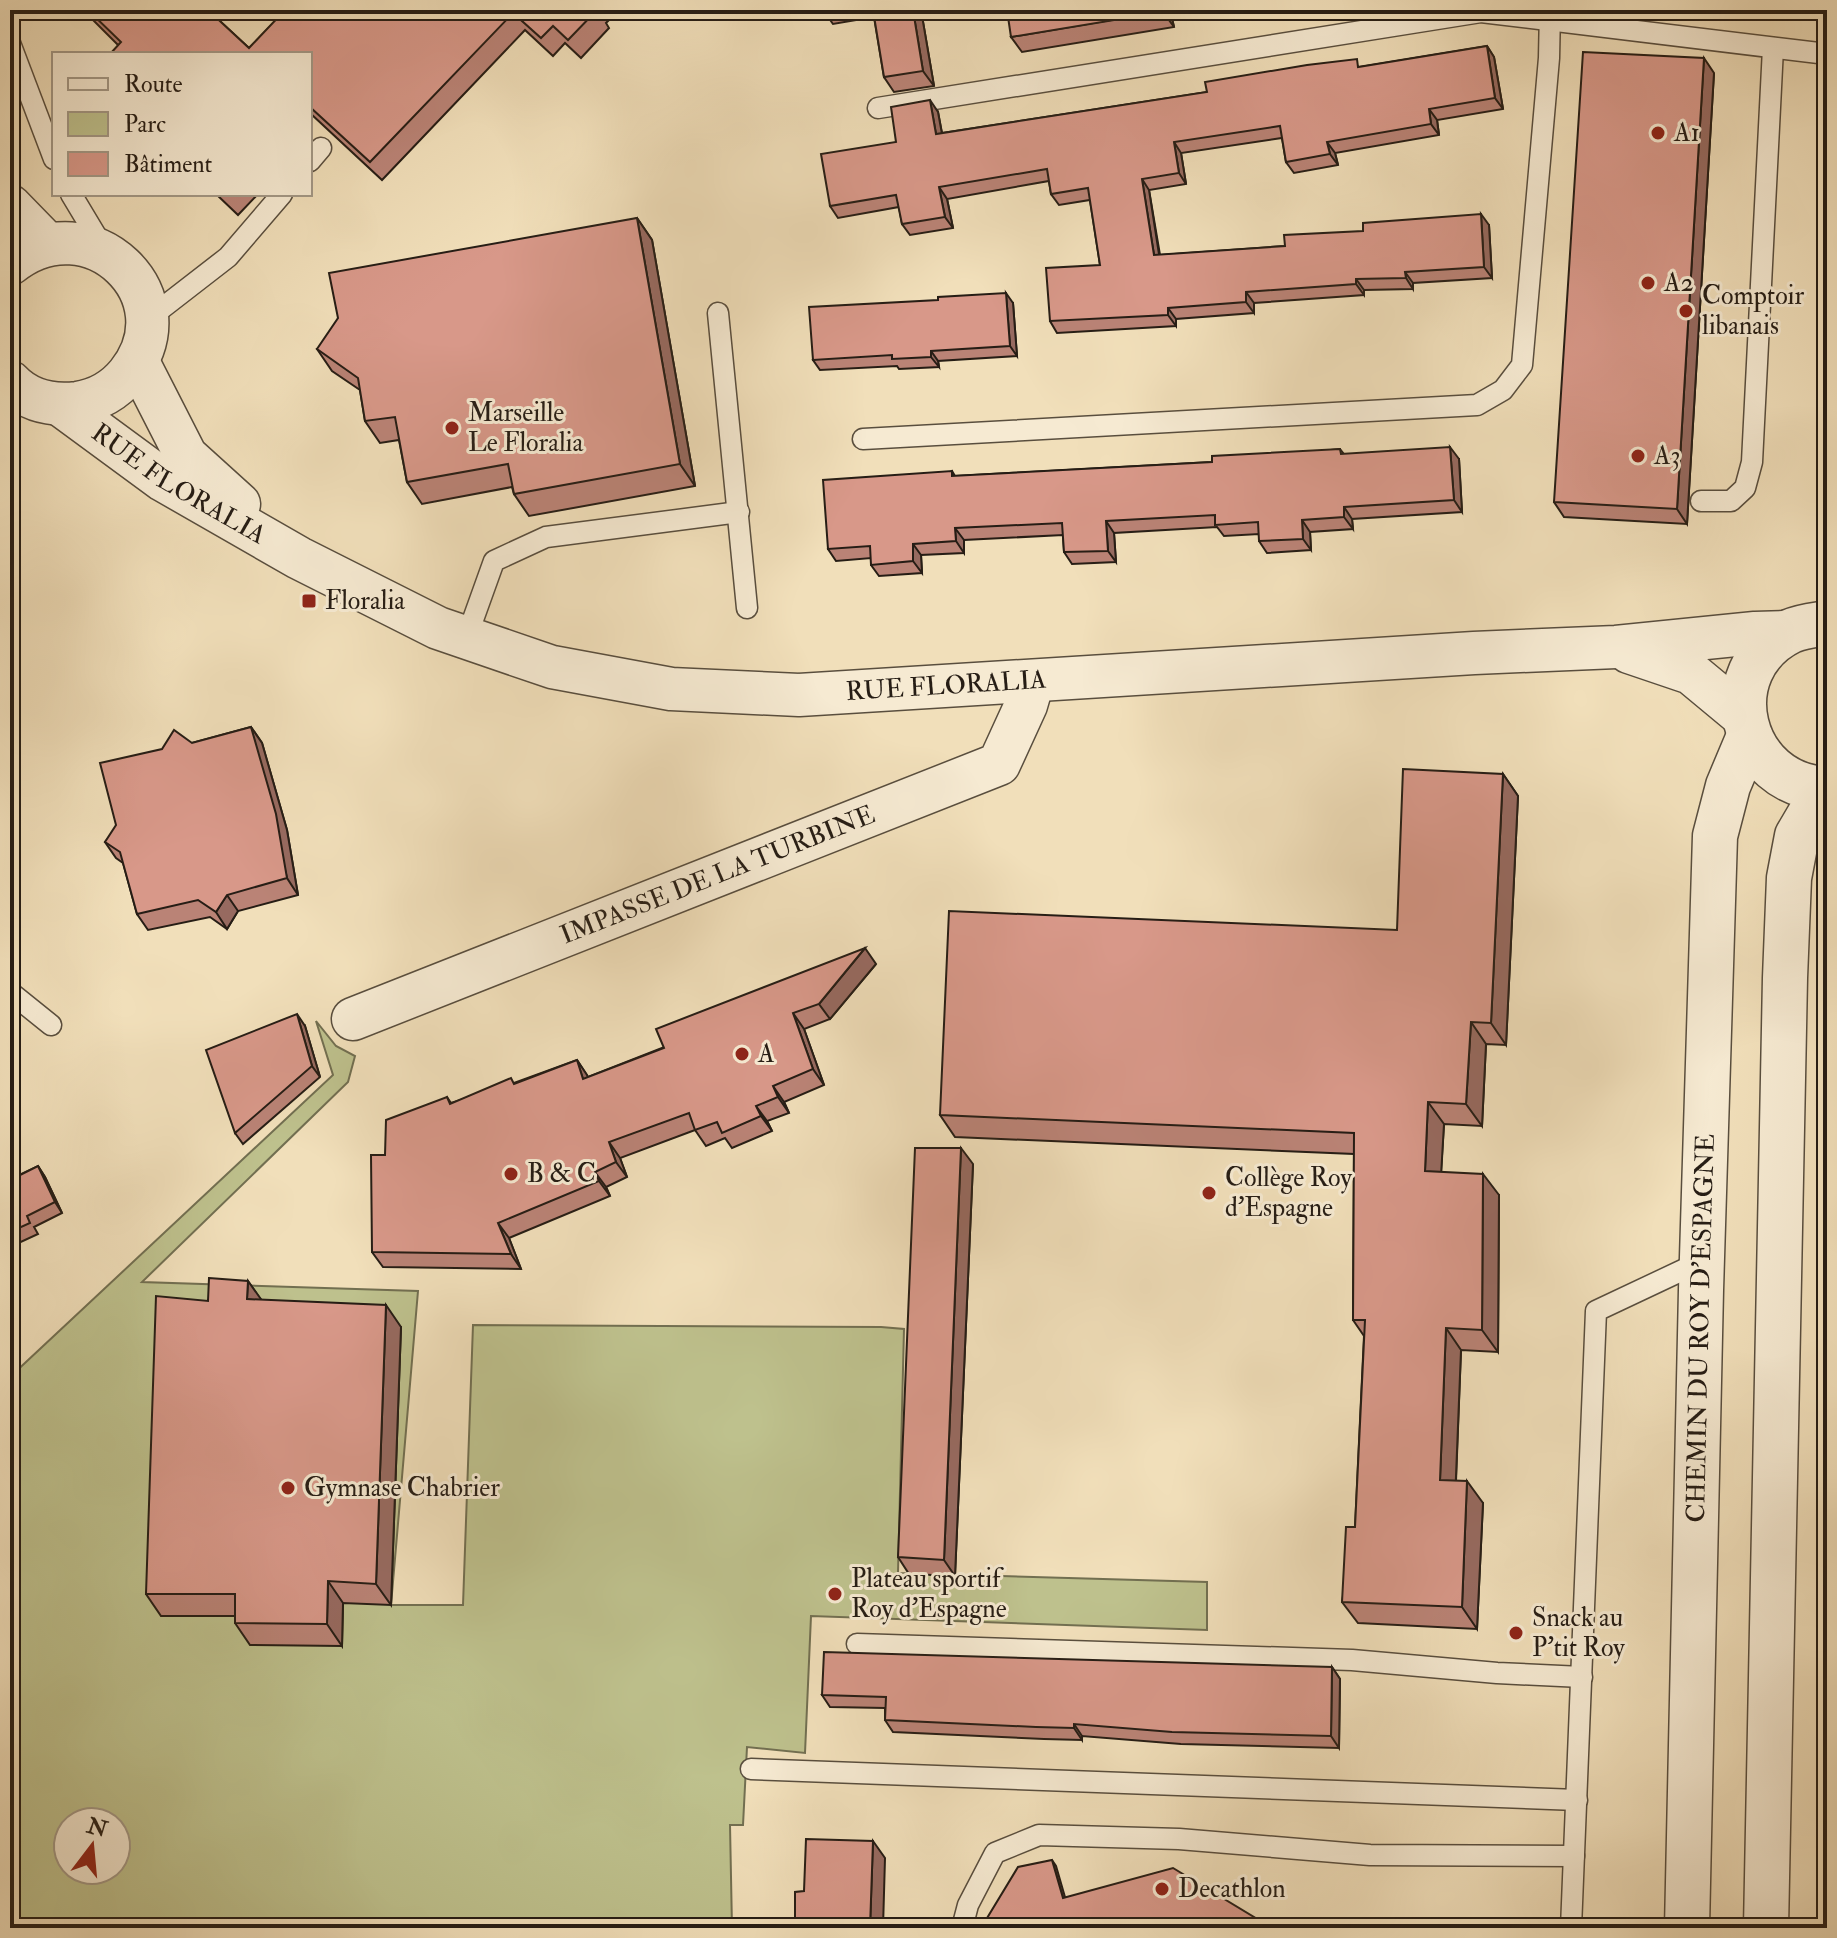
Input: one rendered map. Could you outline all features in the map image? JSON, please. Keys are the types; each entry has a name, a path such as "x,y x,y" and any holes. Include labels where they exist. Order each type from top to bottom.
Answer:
{"street":[{"path":"10,206 47,244"},
{"path":"10,264 24,252 47,244 77,242 106,252 127,269 141,293 148,319 138,362 119,386 91,401 61,405 37,400 12,388"},
{"name":"RUE FLORALIA","path":"138,362 186,456 299,558"},
{"name":"RUE FLORALIA","path":"61,405 163,480 299,558 438,628 552,667 671,689 799,695 1616,647 1806,627"},
{"path":"1806,627 1827,587"},
{"name":"CHEMIN DU ROY D'ESPAGNE","path":"1687,1928 1715,836 1746,726 1745,691 1753,667 1768,647 1806,627"},
{"name":"RUE FLORALIA","path":"1616,647 1691,673 1746,726"},
{"name":"IMPASSE DE LA TURBINE","path":"353,1019 999,764 1026,705 1033,681"},
{"path":"1746,726 1761,757 1779,774 1800,785 1825,790 1797,836 1789,878 1766,1928"}],"lane":[{"path":"878,108 1481,12 1550,15 1827,54"},
{"path":"863,439 1477,405 1503,390 1522,365 1548,74 1550,15"},
{"path":"10,43 52,154"},
{"path":"1701,501 1731,501 1745,488 1752,462 1773,48"},
{"path":"72,196 106,252"},
{"path":"148,319 228,257 280,196"},
{"path":"718,313 747,608"},
{"path":"466,639 494,561 546,537 739,512"},
{"path":"10,992 51,1025"},
{"path":"1571,1928 1596,1311 1702,1261"},
{"path":"857,1644 1352,1660 1582,1677"},
{"path":"751,1769 1577,1800"},
{"path":"962,1928 968,1905 995,1853 1039,1835 1179,1839 1370,1855 1574,1856"}],"green space":[{"name":"Plateau sportif Roy d'Espagne","path":"316,1021 336,1046 355,1056 348,1082 142,1282 418,1291 391,1605 463,1605 473,1325 881,1327 904,1329 898,1573 1207,1582 1207,1630 811,1616 805,1753 747,1747 743,1825 730,1825 732,1928 10,1928 10,1377 333,1075"}],"building":[{"path":"88,10 208,10 249,48 285,10 597,10 568,40 553,26 541,38 513,13 370,162 312,109 312,52 112,52 121,42"},
{"path":"873,10 913,10 923,71 884,77"},
{"path":"1007,10 1163,10 1163,12 1011,37"},
{"path":"1487,46 1495,98 1429,109 1431,124 1327,142 1330,154 1286,162 1280,126 1174,142 1179,173 1142,179 1154,255 1285,246 1284,235 1363,231 1363,223 1481,214 1484,267 1405,272 1406,278 1356,279 1356,284 1246,292 1246,302 1168,308 1168,315 1050,321 1046,268 1100,265 1088,188 1051,194 1047,169 939,187 945,217 902,224 896,195 830,206 821,154 896,142 891,107 930,100 936,134 1207,92 1205,82 1307,65 1357,59 1358,67"},
{"path":"1583,52 1704,58 1677,509 1554,502"},
{"path":"637,218 680,464 514,494 508,464 407,482 395,417 365,421 358,378 317,349 338,318 329,273"},
{"path":"1006,293 1010,346 931,351 931,357 892,359 892,355 813,360 809,307"},
{"path":"1450,447 1454,500 1344,507 1344,517 1302,520 1303,539 1259,541 1258,522 1215,525 1215,515 1106,521 1108,551 1064,552 1062,523 955,528 956,541 913,544 913,561 871,565 870,546 828,549 823,480 952,471 952,476 1212,462 1212,456 1340,449 1341,454"},
{"path":"251,727 276,814 287,878 227,895 216,912 198,900 137,914 120,852 105,842 116,825 100,763 162,749 174,730 192,743"},
{"path":"1403,769 1503,774 1491,1023 1471,1022 1466,1104 1428,1102 1425,1171 1483,1174 1482,1330 1446,1328 1440,1480 1467,1481 1462,1607 1342,1602 1346,1527 1355,1527 1365,1320 1353,1320 1354,1133 940,1115 949,911 1397,930"},
{"path":"865,948 819,1004 793,1013 813,1069 773,1086 778,1097 756,1106 761,1116 722,1133 717,1122 695,1130 689,1113 609,1142 616,1162 595,1172 599,1181 498,1223 511,1254 372,1252 371,1155 385,1155 386,1120 447,1097 450,1104 511,1078 514,1084 577,1060 583,1079 664,1048 656,1029"},
{"path":"297,1014 312,1066 235,1133 206,1050"},
{"path":"915,1148 961,1148 944,1560 898,1557"},
{"path":"38,1166 55,1202 27,1216 30,1223 10,1232 10,1180"},
{"path":"209,1278 248,1281 247,1299 386,1305 376,1584 328,1581 327,1624 235,1623 235,1594 146,1594 156,1296 208,1301"},
{"path":"824,1652 1332,1667 1331,1736 1172,1732 1074,1724 1074,1728 885,1720 886,1697 822,1695"},
{"path":"806,1839 873,1841 870,1928 795,1928 795,1892 804,1891"},
{"name":"Decathlon","path":"1052,1860 1063,1898 1173,1868 1272,1928 981,1928 1018,1867"}],"place":[{"name":"A1","path":"1658,133"},
{"name":"A2","path":"1648,283"},
{"name":"Comptoir libanais","path":"1686,311"},
{"name":"Marseille Le Floralia","path":"452,428"},
{"name":"A3","path":"1638,456"},
{"name":"Floralia","path":"309,601"},
{"name":"A","path":"742,1054"},
{"name":"B & C","path":"511,1174"},
{"name":"Collège Roy d'Espagne","path":"1209,1193"},
{"name":"Gymnase Chabrier","path":"288,1488"},
{"name":"Plateau sportif Roy d'Espagne","path":"835,1594"},
{"name":"Snack au P'tit Roy","path":"1516,1633"},
{"name":"Decathlon","path":"1162,1889"}]}
